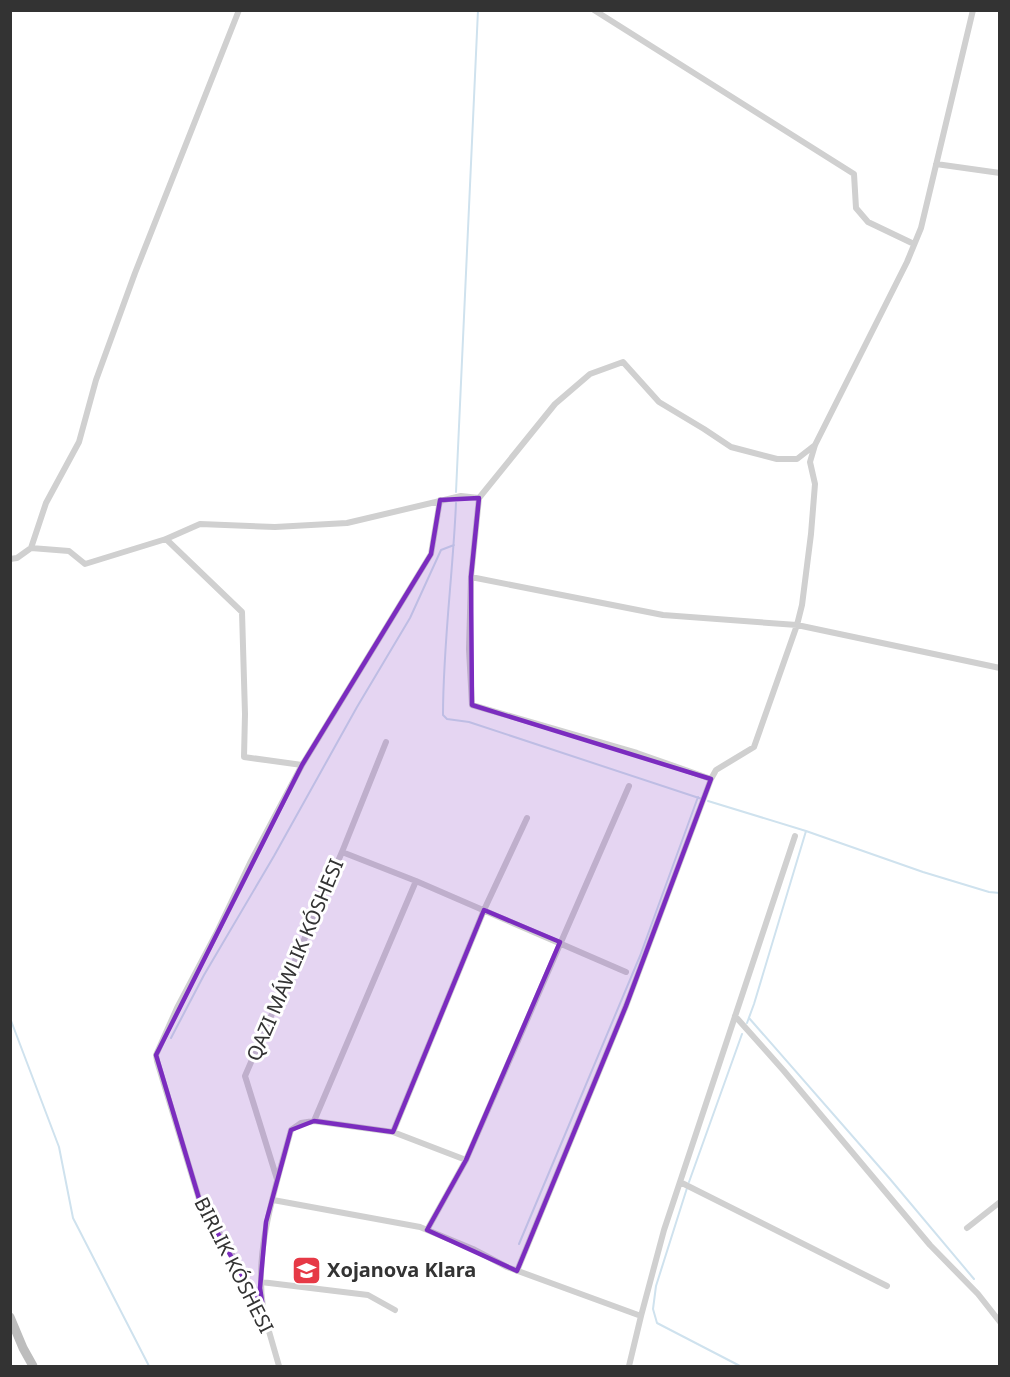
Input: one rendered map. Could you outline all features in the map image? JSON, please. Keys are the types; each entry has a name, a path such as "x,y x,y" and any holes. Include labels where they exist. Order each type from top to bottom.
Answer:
{"main road":[{"path":"10,1317 33,1366"}],"street":[{"path":"10,559 17,558 31,548 46,503 79,442 96,380 127,294 239,10"},
{"path":"594,10 854,174 856,208 868,222 914,244"},
{"path":"517,1271 626,1006 711,779 716,770 754,747 797,626 802,605 815,484 810,462 814,445 907,262 921,228 973,10"},
{"path":"936,164 999,173"},
{"path":"711,779 637,753 472,705 469,649 471,578 479,498 555,404 590,374 623,362 659,402 731,447 777,459 797,459 814,445"},
{"path":"31,548 69,551 85,564 166,539 200,524 275,527 347,523 461,496 479,498"},
{"path":"166,539 242,612 244,757 302,765 431,554 440,500"},
{"path":"471,578 663,615 797,626 999,668"},
{"path":"278,1182 245,1076 342,852 386,742"},
{"name":"BIRLIK KÓSHESI","path":"279,1366 264,1314 227,1245 200,1202 156,1055 177,1008 250,863 302,765"},
{"path":"427,1230 466,1160 629,786"},
{"path":"393,1131 484,910 527,818"},
{"path":"629,1366 664,1230 795,836"},
{"path":"342,852 416,881 626,972"},
{"path":"314,1121 416,881"},
{"path":"735,1016 930,1245 978,1294 999,1322"},
{"path":"264,1314 260,1288 266,1222 291,1130 301,1123 314,1121 393,1131 466,1160"},
{"path":"680,1182 887,1286"},
{"path":"273,1200 427,1230 473,1249 507,1267 641,1316"},
{"path":"967,1228 999,1202"},
{"path":"261,1282 368,1295 395,1310"}],"highlighted area":[{"path":"479,498 471,577 472,705 711,779 626,1006 517,1271 427,1230 466,1160 560,942 484,910 393,1132 314,1121 291,1130 266,1222 260,1288 264,1314 200,1202 156,1055 302,765 431,554 440,500"}],"waterway":[{"path":"456,492 478,10"},
{"path":"456,503 443,715 447,719 469,722 702,799"},
{"path":"171,1038 204,975 410,618 441,550 454,545"},
{"path":"519,1244 640,956 698,797"},
{"path":"708,801 806,831 923,872 989,892 1000,893"},
{"path":"747,1023 806,831"},
{"path":"10,1018 59,1147 73,1218 149,1366"},
{"path":"749,1018 974,1279"},
{"path":"689,1182 742,1034"},
{"path":"687,1188 656,1286 653,1309 657,1323 740,1366"}],"place":[{"name":"Xojanova Klara","path":"306,1270"}]}
